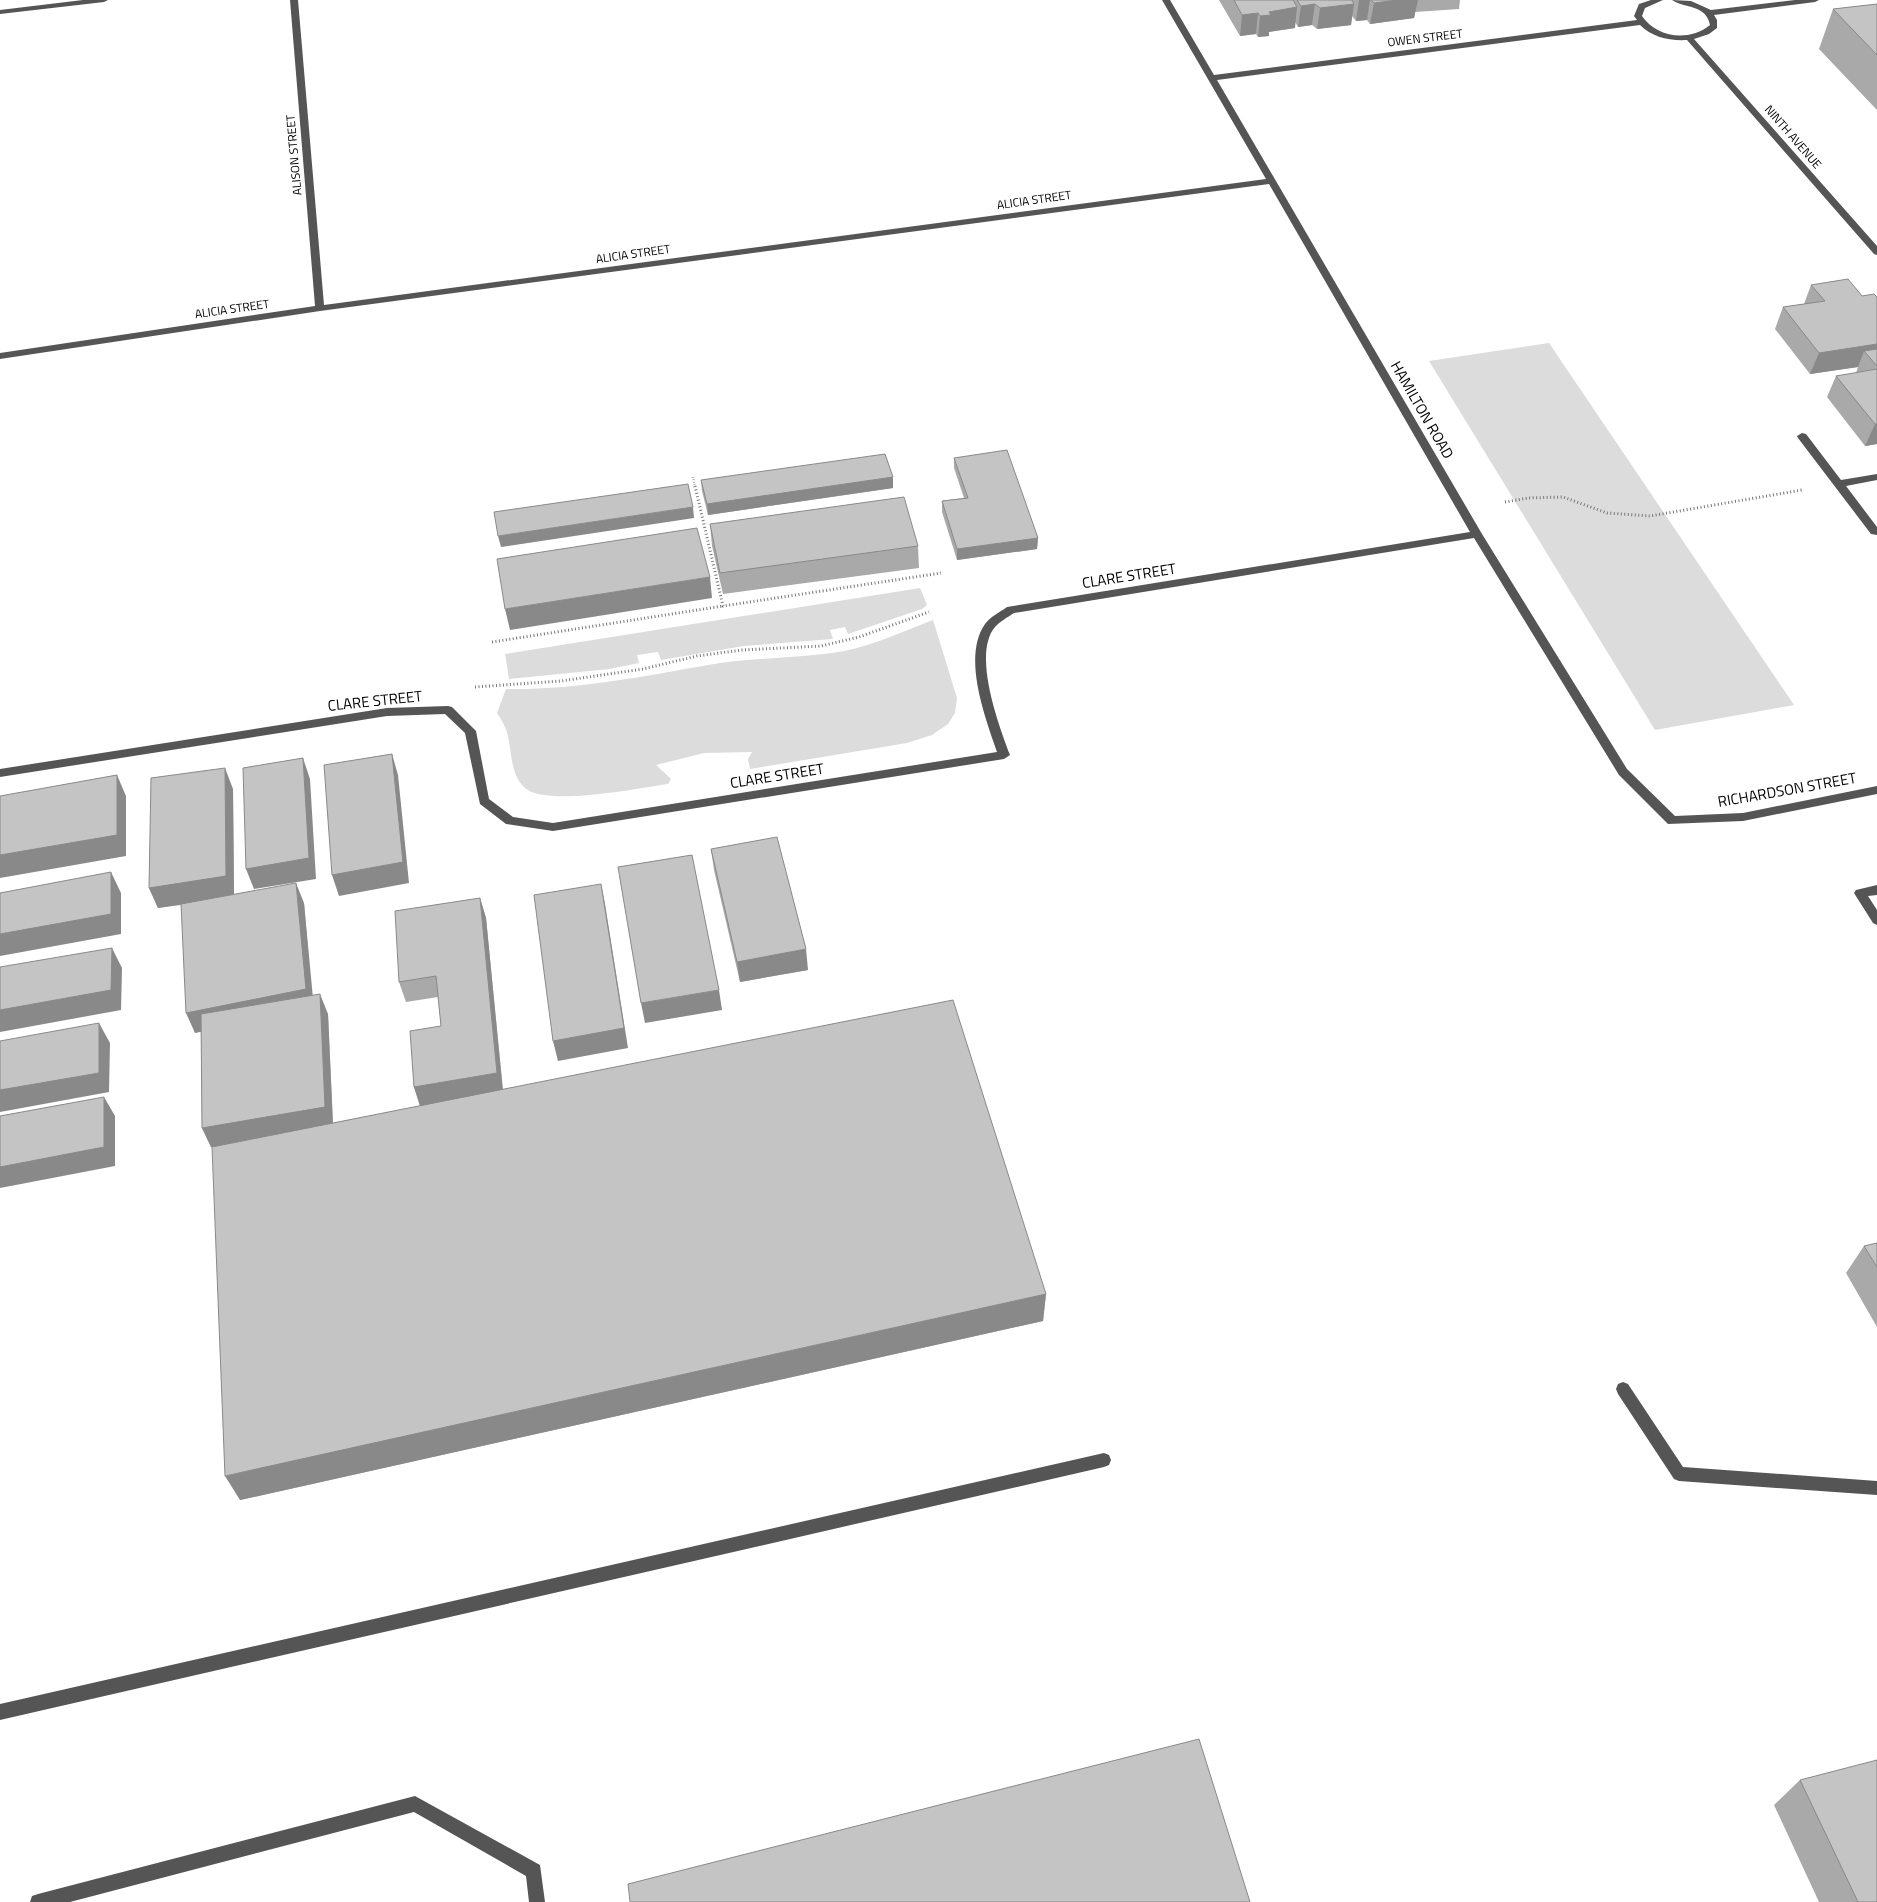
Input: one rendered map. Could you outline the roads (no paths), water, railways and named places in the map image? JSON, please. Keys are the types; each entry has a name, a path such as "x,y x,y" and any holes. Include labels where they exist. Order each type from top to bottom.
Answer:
{"street":[{"path":"0,12 104,0"},
{"name":"ALISON STREET","path":"294,0 320,308"},
{"name":"HAMILTON ROAD","path":"1166,0 1214,78 1270,181 1478,534 1623,772 1672,821"},
{"path":"1659,0 1642,6 1638,16 1640,22 1646,28 1666,36 1690,38 1700,36 1714,26 1714,20 1710,13 1693,4 1676,0"},
{"path":"1710,13 1815,0"},
{"name":"OWEN STREET","path":"1214,78 1640,22"},
{"name":"NINTH AVENUE","path":"1690,38 1877,252"},
{"name":"ALICIA STREET","path":"0,356 320,308 1270,181"},
{"path":"1802,436 1875,532"},
{"path":"1840,484 1877,477"},
{"name":"CLARE STREET","path":"0,773 387,712 448,710 470,731 484,800 510,822 553,828 1004,754 986,705 980,648 990,625 1011,610 1478,534"},
{"name":"RICHARDSON STREET","path":"1672,821 1743,817 1877,790"},
{"path":"1877,890 1860,894 1877,920"},
{"path":"1623,1389 1679,1474 1877,1488"},
{"path":"0,1712 1104,1460"},
{"path":"38,1902 415,1804 534,1871 537,1902"}]}
